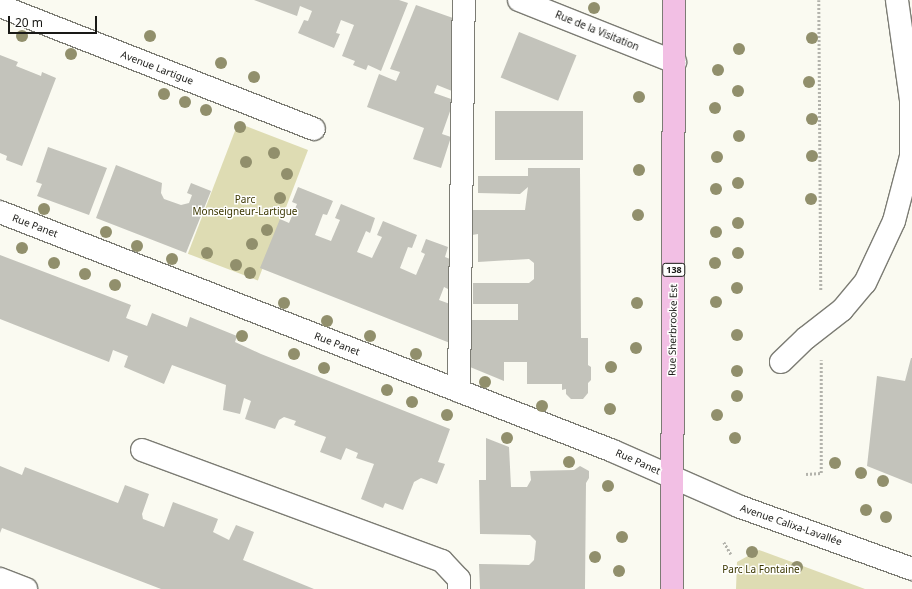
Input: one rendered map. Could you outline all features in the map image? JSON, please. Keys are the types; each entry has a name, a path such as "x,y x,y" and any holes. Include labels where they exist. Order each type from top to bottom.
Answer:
{"main road":[{"name":"Rue Sherbrooke Est","path":"672,589 676,62 674,0"}],"street":[{"path":"459,391 464,0"},
{"name":"Rue de la Visitation","path":"519,0 676,62"},
{"path":"781,362 842,310 865,283 894,221 911,156 911,100 897,0"},
{"name":"Avenue Lartigue","path":"0,6 314,129"},
{"name":"Rue Panet","path":"0,212 613,451 672,477"},
{"path":"142,450 442,561 459,579 459,589"},
{"name":"Avenue Calixa-Lavallée","path":"672,477 738,506 912,569"},
{"path":"0,579 26,589"}],"path":[{"path":"806,474 821,473 819,0"},
{"path":"724,542 731,554"}],"green space":[{"name":"Parc Monseigneur-Lartigue","path":"238,123 308,150 258,281 188,254"},
{"name":"Parc La Fontaine","path":"759,550 865,589 736,589 737,562"}],"building":[{"path":"254,0 399,0 408,3 381,71 368,65 366,70 353,65 355,61 342,56 354,25 341,20 336,33 340,34 334,48 298,33 304,20 308,21 312,11 300,6 297,16"},
{"path":"416,5 453,18 452,91 437,85 434,93 454,100 442,134 451,137 441,168 413,159 424,128 367,107 379,74 396,81 400,72 390,69"},
{"path":"519,32 576,55 558,101 501,77"},
{"path":"0,55 18,62 16,66 41,76 42,72 56,78 22,166 6,160 7,156 0,153"},
{"path":"495,111 583,111 583,160 495,160"},
{"path":"48,147 107,168 89,215 37,196 42,184 36,182"},
{"path":"116,165 162,183 161,193 164,199 181,205 189,203 192,195 187,193 191,183 211,191 186,253 96,218"},
{"path":"528,168 580,168 581,338 588,338 588,365 591,367 591,380 588,383 588,393 583,399 571,399 566,394 566,389 562,390 562,384 527,384 527,362 504,362 504,381 470,367 471,320 518,320 518,304 473,304 473,283 529,283 534,279 534,263 529,259 478,262 478,234 472,235 472,210 525,210 528,187 520,194 478,193 478,176 528,176"},
{"path":"298,187 333,201 327,215 323,214 315,235 331,241 340,220 335,218 341,204 375,218 370,233 366,231 357,252 372,258 382,237 377,235 383,221 417,235 412,248 408,247 400,268 416,275 425,254 421,252 426,239 448,247 445,257 450,259 450,290 444,287 439,300 450,304 450,343 260,268 280,219 289,223 297,204 292,202"},
{"path":"0,255 131,305 126,318 147,326 152,313 187,327 190,317 237,336 235,342 261,354 450,429 438,462 445,464 437,484 421,478 414,482 403,510 385,503 383,508 361,499 374,464 356,458 358,453 346,448 341,460 320,452 326,437 294,425 296,421 284,417 279,420 275,429 245,419 251,401 244,398 240,414 223,410 226,385 172,365 164,384 124,367 128,356 113,350 109,362 0,319"},
{"path":"911,358 912,484 867,466 877,376 905,381"},
{"path":"486,438 509,447 511,487 527,487 531,480 530,471 574,470 580,466 589,471 589,478 586,483 585,589 480,589 479,564 529,565 534,560 536,541 530,535 480,534 479,480 486,480"},
{"path":"0,466 22,475 25,467 118,503 125,485 149,494 142,514 143,519 164,527 173,502 218,519 213,532 229,540 236,525 254,532 243,560 314,589 161,589 2,528 0,533"}]}
